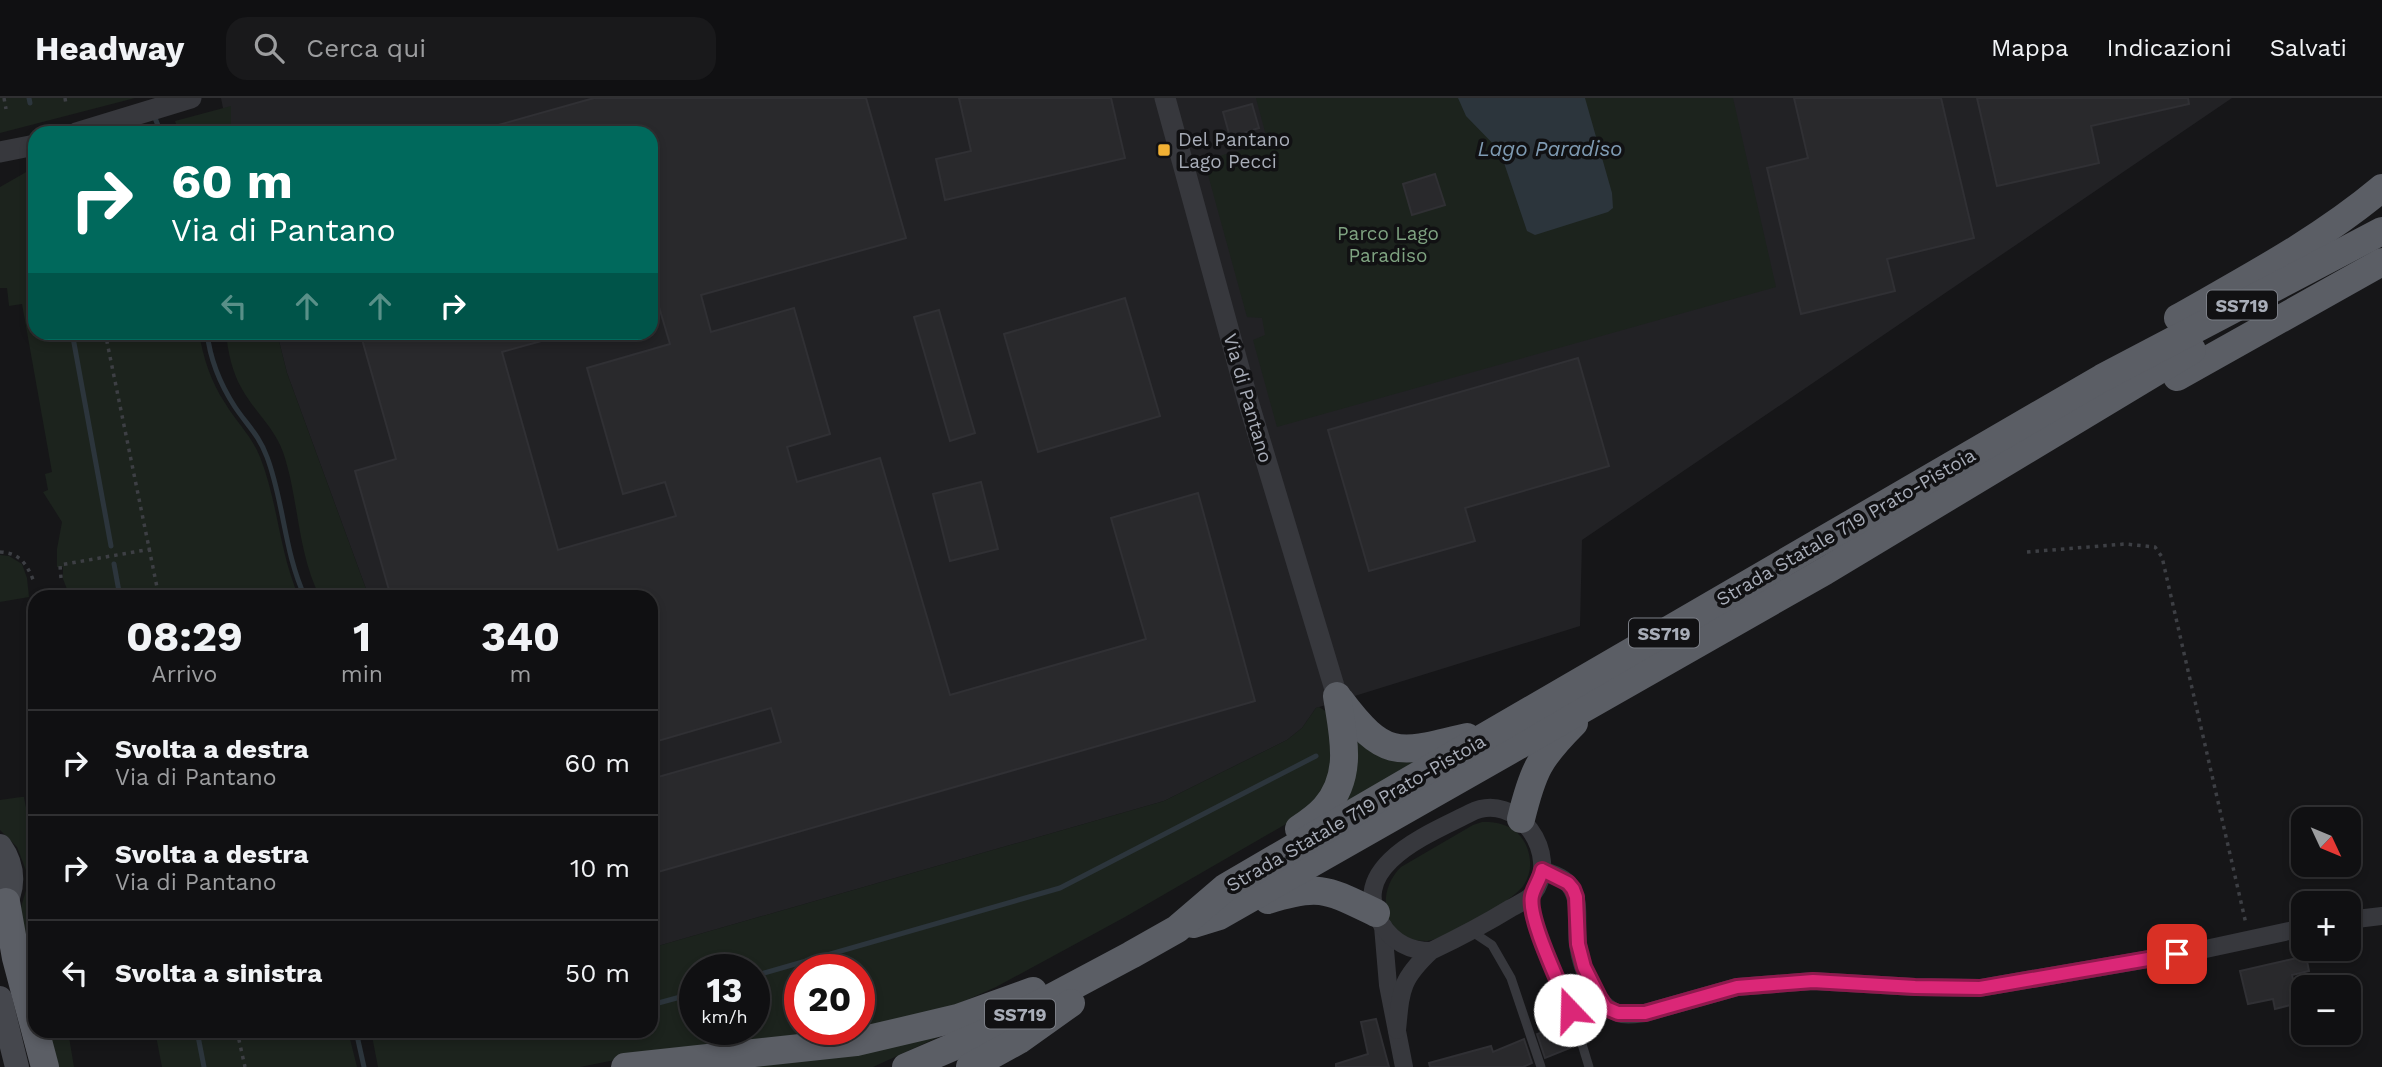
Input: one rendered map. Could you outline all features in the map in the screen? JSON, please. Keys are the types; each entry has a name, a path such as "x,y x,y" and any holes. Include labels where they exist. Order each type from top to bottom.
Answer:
{"highway":[{"path":"2113,386 2141,340 2308,242 2382,188"},
{"name":"Strada Statale 719 Prato-Pistoia","path":"906,1067 984,1034 1177,929 1226,887 1497,730 2113,386 2382,231"},
{"path":"2113,386 2181,376 2382,262"},
{"name":"Strada Statale 719 Prato-Pistoia","path":"1177,929 1219,916 1825,570 2113,386"},
{"path":"1337,696 1371,738 1390,748 1410,749 1497,730"},
{"path":"1226,887 1325,809 1335,795 1345,766 1337,696"},
{"path":"1521,819 1529,784 1539,762 1597,700"},
{"path":"1219,916 1293,892 1317,889 1337,895 1379,920"},
{"path":"3,907 28,1003"},
{"path":"625,1067 856,1042 958,1018 1131,955"},
{"path":"970,1067 1042,1025 1131,955"},
{"path":"37,1038 45,1067"}],"main road":[{"path":"0,846 12,876 3,907"},
{"path":"0,998 17,1067"}],"street":[{"name":"Via di Pantano","path":"1165,98 1248,401 1337,696"},
{"path":"99,126 185,100"},
{"path":"0,169 19,149"},
{"path":"1397,1030 1401,987 1411,971 1431,951 1532,896 1541,879 1543,859 1532,831 1521,819 1502,809 1479,808 1409,844 1387,863 1378,878 1374,890 1388,985 1404,1067"},
{"path":"1542,870 1568,883 1573,889 1576,897 1578,944 1584,967 1599,997 1606,1008 1631,1015 1737,987 1813,981 1980,988 2291,931"},
{"path":"2361,918 2382,916"},
{"path":"1379,920 1404,946 1416,951 1431,951"}],"lane":[{"path":"1532,896 1536,929 1559,981 1589,1067"},
{"path":"1471,931 1492,945 1511,978 1541,1067"}],"path":[{"path":"5,98 6,109"},
{"path":"65,98 66,104"},
{"path":"107,340 158,590"},
{"path":"2027,552 2125,544 2155,547 2162,557 2250,940"},
{"path":"61,578 60,565 150,549"},
{"path":"0,552 16,555 27,564 34,582"},
{"path":"239,1038 245,1067"}],"shaded area":[{"path":"221,98 2232,98 1582,540 1580,626 1316,708 1302,728 1287,740 1164,801 658,946 658,590 366,590 287,373 279,340 658,340 658,126 227,126"}],"green space":[{"path":"0,98 135,98 0,133"},
{"name":"Parco Lago Paradiso","path":"1256,98 1733,98 1776,287 1277,427 1253,340 1265,335 1262,318 1247,317 1204,160 1268,143"},
{"path":"231,106 231,126 177,126 175,121"},
{"path":"28,171 28,338 22,304 9,306 7,288 0,288 0,187"},
{"path":"28,340 201,340 216,387 260,457 296,590 67,590 63,579 63,567 57,567 62,522 43,492 48,490 45,474 52,472"},
{"path":"227,340 279,340 287,373 366,590 317,590 302,544 283,452 239,382"},
{"path":"0,555 9,556 22,564 28,590 28,597 0,602"},
{"path":"1316,708 1327,712 1338,766 1310,810 1125,917 996,987 902,1024 875,1027 875,954 784,954 784,1038 770,1040 770,954 679,954 679,1045 731,1045 625,1058 580,1067 378,1067 372,1038 658,1038 658,946 1164,801 1287,740 1302,728"},
{"path":"1352,738 1413,763 1348,802 1345,797"},
{"path":"24,797 28,819 28,962 19,914 27,887 27,873 17,847 0,830 0,800"},
{"path":"1482,822 1508,826 1523,839 1530,866 1523,886 1506,901 1447,935 1426,941 1411,939 1400,933 1387,914 1386,902 1387,890 1401,867"},
{"path":"956,1029 873,1067 700,1067 848,1045 875,1045 875,1041"},
{"path":"45,1038 69,1038 74,1067 53,1067"},
{"path":"156,1038 350,1038 357,1067 162,1067"}],"water":[{"name":"Lago Paradiso","path":"1458,98 1585,98 1612,193 1613,208 1608,212 1535,235 1527,231 1500,151 1466,116"}],"building":[{"path":"594,98 866,98 906,238 701,295 711,332 794,308 830,434 787,447 797,482 880,458 950,695 1146,639 1111,518 1198,493 1255,701 658,872 658,777 781,742 771,708 658,741 658,590 389,590 355,471 396,459 362,340 545,340 502,352 558,550 676,516 665,482 623,494 587,368 670,344 658,307 658,126 495,126"},
{"path":"959,98 1111,98 1125,158 945,200 936,159 971,151"},
{"path":"1794,98 1941,98 1974,238 1887,259 1895,291 1801,314 1767,168 1808,158"},
{"path":"1977,98 2188,98 2189,104 2091,126 2099,163 1997,186"},
{"path":"1252,104 1259,128 1230,137 1223,112"},
{"path":"1435,174 1445,205 1412,215 1403,184"},
{"path":"1125,298 1160,416 1038,452 1004,334"},
{"path":"939,310 975,433 950,441 914,317"},
{"path":"1578,358 1609,466 1465,508 1475,541 1369,571 1328,430"},
{"path":"981,482 998,549 950,561 933,494"},
{"path":"2291,959 2307,961 2309,971 2291,975 2291,1005 2275,1009 2273,999 2248,1004 2240,971"},
{"path":"1376,1019 1389,1067 1336,1067 1336,1064 1368,1054 1361,1022"},
{"path":"1567,1023 1575,1046 1545,1058 1537,1034"},
{"path":"1524,1039 1532,1063 1523,1067 1430,1067 1429,1063 1491,1046 1493,1052"}],"waterway":[{"path":"29,98 30,103"},
{"path":"153,113 158,126"},
{"path":"73,340 111,546"},
{"path":"209,340 220,381 253,430 267,457 302,590"},
{"path":"114,564 119,590"},
{"path":"770,971 1060,888 1316,756"},
{"path":"658,1003 679,997"},
{"path":"198,1038 204,1067"},
{"path":"358,1038 364,1067"}],"place":[{"name":"Del Pantano Lago Pecci","path":"1164,150"}],"route":[{"path":"1570,1010 1536,929 1532,896 1541,879 1542,870 1568,883 1573,889 1576,897 1578,944 1584,967 1599,997 1606,1008 1631,1015 1737,987 1813,981 1980,988 2177,954"}]}
